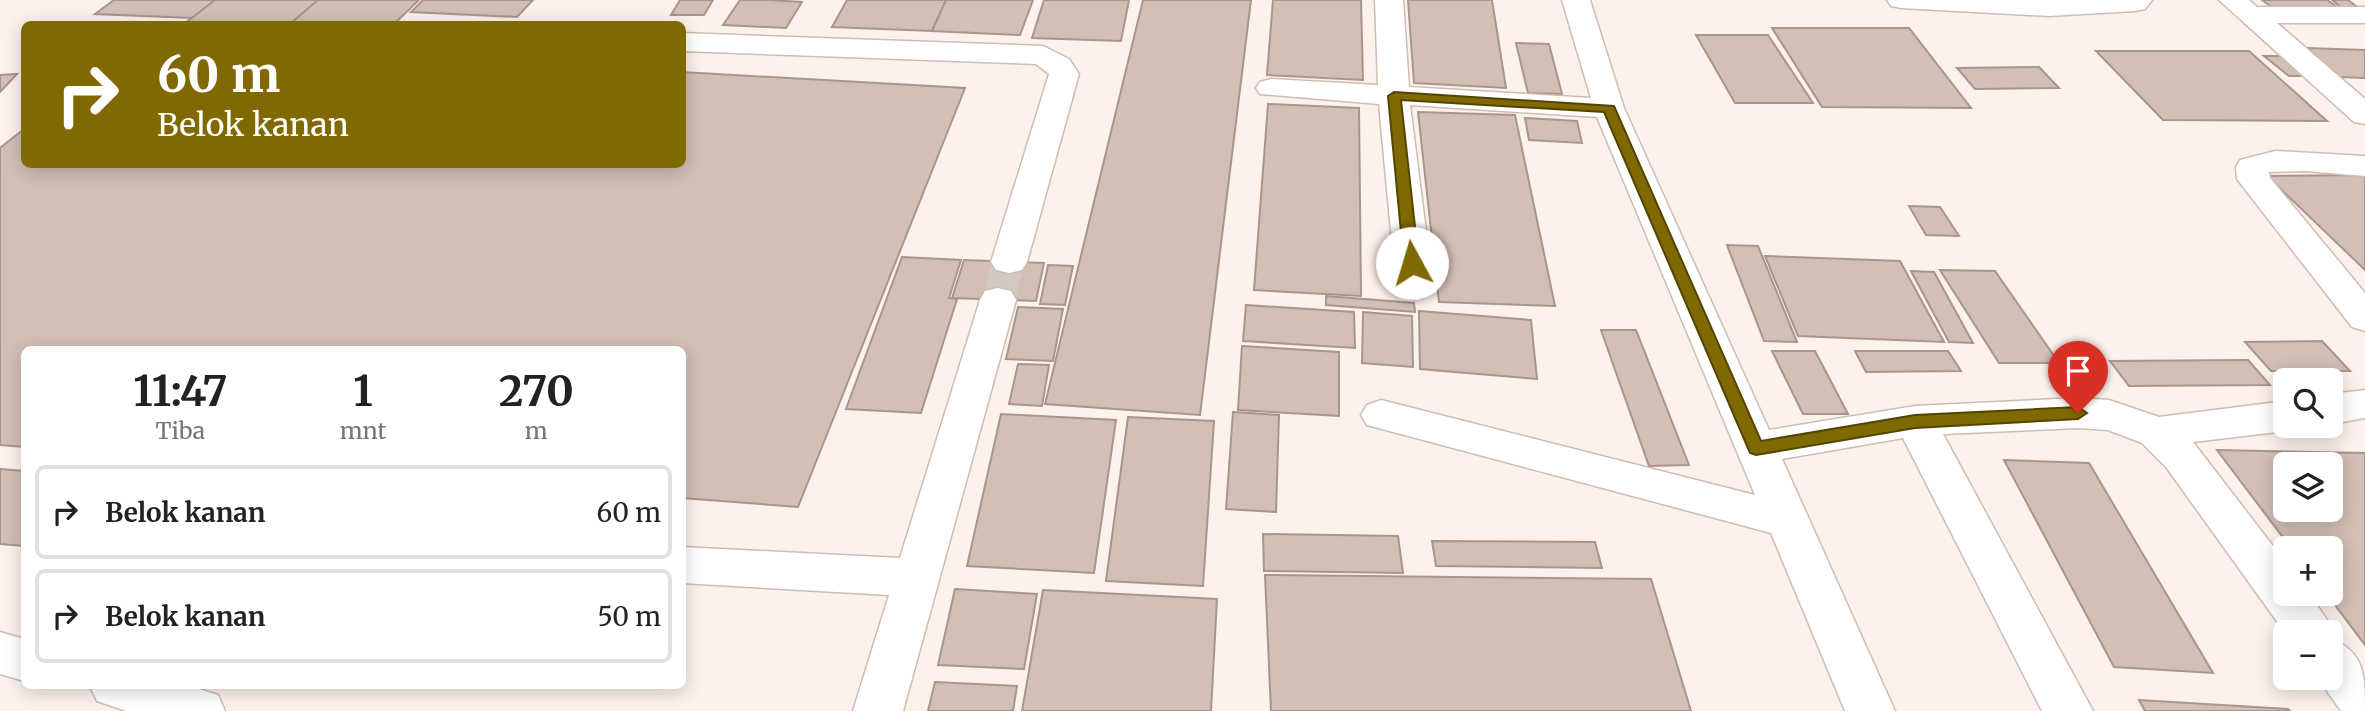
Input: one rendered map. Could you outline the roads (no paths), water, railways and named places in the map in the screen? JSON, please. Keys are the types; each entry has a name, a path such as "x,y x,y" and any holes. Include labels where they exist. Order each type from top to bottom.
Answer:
{"street":[{"path":"1390,0 1394,96 1412,263"},
{"path":"1576,0 1609,108 1870,711"},
{"path":"1901,0 2080,6 2114,6 2135,3 2138,0"},
{"path":"2242,7 2365,15"},
{"path":"2242,7 2365,115"},
{"path":"686,42 1043,55 1059,65 1064,74 878,711"},
{"path":"2326,82 2365,82"},
{"path":"1271,88 1609,108"},
{"path":"2365,166 2279,162 2259,163 2252,167 2254,179 2365,318"},
{"path":"2343,407 2365,404"},
{"path":"1756,448 1915,421 2078,413 2109,415 2156,432 2182,456 2302,620"},
{"path":"1381,415 1787,520"},
{"path":"2156,432 2273,418"},
{"path":"1915,421 2068,711"},
{"path":"686,565 917,578"},
{"path":"2343,675 2365,705"},
{"path":"124,689 200,711"}],"tunnel":[{"path":"998,300 1009,262"}]}
